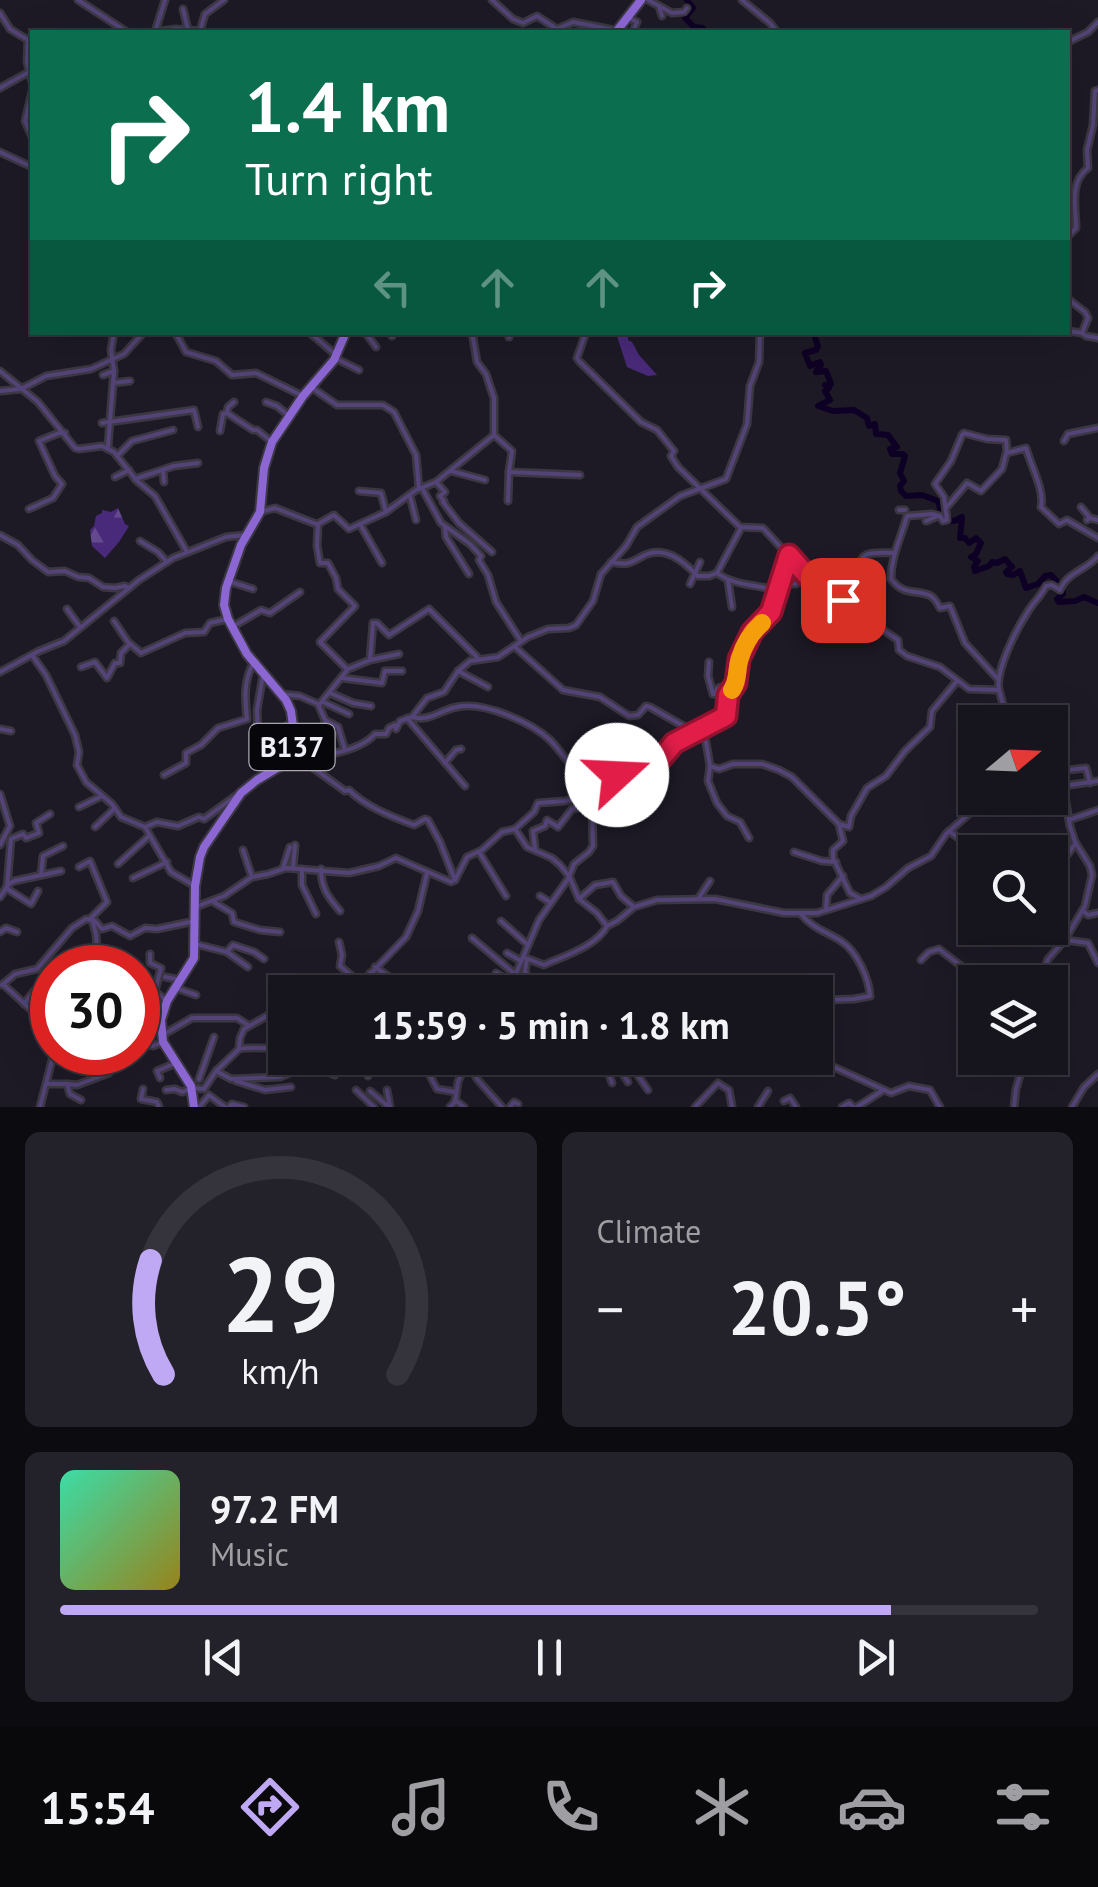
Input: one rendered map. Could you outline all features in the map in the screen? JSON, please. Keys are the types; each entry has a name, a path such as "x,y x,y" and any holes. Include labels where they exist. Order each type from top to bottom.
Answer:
{"main road":[{"path":"620,30 644,0"},
{"path":"230,623 224,601 228,581 246,535 260,512 264,468 272,442 336,356 345,335"},
{"name":"B137","path":"162,1039 161,1020 167,1001 192,962 196,944 196,886 202,851 240,796 260,777 294,756 290,707 254,662 230,623"},
{"path":"162,1039 192,1088 197,1107"}],"street":[{"path":"78,0 124,30"},
{"path":"155,30 164,0"},
{"path":"201,30 205,14 224,0"},
{"path":"492,0 513,19 524,23 536,16 557,29 572,22 610,30"},
{"path":"644,0 672,13 687,8"},
{"path":"742,0 775,30"},
{"path":"659,6 662,16"},
{"path":"183,9 188,30"},
{"path":"0,13 10,29 28,40 30,75"},
{"path":"627,17 637,22 633,30"},
{"path":"1070,41 1098,22"},
{"path":"0,88 29,72"},
{"path":"1070,234 1076,228 1077,178 1088,168 1087,150 1098,90"},
{"path":"30,101 25,122 30,132"},
{"path":"0,152 30,166"},
{"path":"1070,300 1088,318 1082,332"},
{"path":"1070,331 1098,338"},
{"path":"108,448 113,335"},
{"path":"0,392 21,388 41,378 91,369 124,354 141,335"},
{"path":"177,335 186,352 216,361 232,374 256,373 303,396"},
{"path":"312,335 359,370"},
{"path":"367,335 376,347"},
{"path":"472,335 476,360 486,374 494,398 494,435 512,451 508,501"},
{"path":"585,335 578,362 642,422 657,430 674,451 670,456 678,467 741,528 763,528 809,578 827,581 843,600 898,640 899,650 908,656 938,666 969,688 999,690"},
{"path":"410,718 426,699 444,692 470,660 504,656 521,641 548,629 576,624 593,601 601,574 637,527 680,496 726,479 748,424 750,386 759,362 760,335"},
{"path":"0,371 38,402 76,449 108,448 117,456 155,496 187,552"},
{"path":"103,375 114,372"},
{"path":"114,383 130,381"},
{"path":"311,387 337,406 383,405 397,416 416,455 421,488 445,527 482,556 479,560 488,574 494,598 521,641"},
{"path":"220,431 224,414 234,402"},
{"path":"266,402 289,416"},
{"path":"102,423 194,410 198,426"},
{"path":"228,413 272,442"},
{"path":"634,413 645,415"},
{"path":"1064,441 1068,434 1098,428"},
{"path":"117,456 140,438 174,430"},
{"path":"30,509 54,498 61,486 39,441 65,433"},
{"path":"906,517 925,520 932,514 946,521 944,497 935,484 963,434 1006,440 1002,469 980,492 967,483 946,508"},
{"path":"260,512 275,508 318,524 334,515 348,529 436,482 494,435"},
{"path":"1007,453 1026,448 1044,500 1042,506 1050,516 1060,524 1067,520 1098,538"},
{"path":"135,478 198,462"},
{"path":"115,477 129,470"},
{"path":"163,470 164,482"},
{"path":"451,471 483,482"},
{"path":"509,471 580,475"},
{"path":"436,482 444,492 440,496 459,523 491,551 484,557"},
{"path":"359,491 381,494 386,512"},
{"path":"410,496 416,520"},
{"path":"1080,507 1089,520 1098,520"},
{"path":"903,509 906,517 891,574 896,586 929,595 940,608 950,606 964,643 997,678"},
{"path":"318,524 320,563 327,561 338,589 354,605 320,642 347,670"},
{"path":"360,524 382,564"},
{"path":"445,527 447,541 469,574"},
{"path":"717,574 741,528"},
{"path":"0,535 18,545 48,572 66,571 103,588 129,588"},
{"path":"0,672 64,641 167,562 230,536 246,535"},
{"path":"140,541 167,562"},
{"path":"834,587 847,585 858,564 872,551 894,553"},
{"path":"611,562 631,565 652,552 664,552 704,577 717,574 731,582 778,591"},
{"path":"195,907 224,896 252,877 283,868 353,873 396,858 451,882 467,857 502,832 515,828 534,812 539,802 565,801 589,793 629,768 660,760 674,743 726,716 739,659 747,641 771,612 789,555"},
{"path":"1003,705 997,678 1024,616 1046,586 1052,584 1060,590 1062,583 1098,556"},
{"path":"690,584 700,562"},
{"path":"780,582 787,584 794,578 793,572 783,569"},
{"path":"228,581 252,589"},
{"path":"731,582 728,590 732,607"},
{"path":"114,621 130,644 142,653 186,633 204,632 210,623 230,623 262,610 270,613 300,592"},
{"path":"67,609 80,626"},
{"path":"370,660 374,624 389,635 428,609 480,659"},
{"path":"80,668 94,662 107,678 115,663 120,662 120,653 130,644"},
{"path":"514,646 563,690 600,697 630,716 650,707 695,731 706,742 708,781 717,803 727,816 740,822 749,838"},
{"path":"321,704 347,670 399,654"},
{"path":"32,655 46,675 76,738 78,770 121,817 145,827 172,873 196,886"},
{"path":"164,775 186,763 185,754 218,728 246,719 244,695 254,662"},
{"path":"709,662 713,694 721,687 730,692"},
{"path":"342,678 382,683 385,671 402,672"},
{"path":"458,671 488,687"},
{"path":"264,675 256,710 258,741 293,721"},
{"path":"710,766 718,769 733,764 762,764 779,770 792,777 839,824 849,827 851,816 868,788 886,776 930,727 932,711 957,681"},
{"path":"330,693 371,706"},
{"path":"282,694 300,696 349,714"},
{"path":"321,704 326,722"},
{"path":"294,756 338,753 367,742 375,734 386,734 395,724 396,729 400,722 410,718 426,719 457,707 477,707 493,710 548,738 578,772 579,796"},
{"path":"410,718 465,786"},
{"path":"326,722 338,727 345,750"},
{"path":"294,756 326,722"},
{"path":"0,729 10,732"},
{"path":"445,763 461,749"},
{"path":"294,756 345,792 349,790 381,810 414,825 428,820 455,880"},
{"path":"1068,770 1086,768 1090,783"},
{"path":"1068,785 1098,782"},
{"path":"472,938 516,975 539,920 574,864 593,846 589,793"},
{"path":"0,794 10,826 0,844"},
{"path":"79,806 102,796"},
{"path":"145,827 155,822 178,826 200,816 204,820 233,797 240,796"},
{"path":"536,850 534,831 545,826 547,820 558,827 572,809 592,805"},
{"path":"95,827 115,808"},
{"path":"1068,820 1098,810"},
{"path":"0,898 6,888 12,837 22,834 26,838 39,833 36,822 50,814"},
{"path":"507,954 544,965 602,935 607,926 634,907 656,900 715,899 802,914 826,910 886,887 908,868 927,860 968,815"},
{"path":"1067,815 1076,843 1091,870 1098,874"},
{"path":"839,824 843,838 833,850 836,862 850,893 861,899"},
{"path":"515,828 525,845 558,862 579,899 598,913 607,926"},
{"path":"949,832 958,838"},
{"path":"118,864 149,836"},
{"path":"1068,854 1076,843"},
{"path":"41,876 43,856 63,846"},
{"path":"283,868 293,846 293,868"},
{"path":"2,854 11,849"},
{"path":"243,850 252,877"},
{"path":"479,852 506,896"},
{"path":"794,852 836,862"},
{"path":"30,1009 1,985 15,974 37,969 72,928 91,919 106,901 90,862 79,867"},
{"path":"133,878 167,862"},
{"path":"302,869 302,886 316,914"},
{"path":"321,870 325,892 340,911"},
{"path":"1068,934 1089,894 1091,870"},
{"path":"6,888 18,880 61,871"},
{"path":"370,973 406,937 428,873"},
{"path":"826,910 828,895 843,876"},
{"path":"698,899 710,881"},
{"path":"579,899 595,884 613,882 620,896 634,907"},
{"path":"6,888 30,904 38,892"},
{"path":"540,896 551,903"},
{"path":"212,901 232,914 234,922 280,932"},
{"path":"1082,911 1088,915 1096,913 1098,921"},
{"path":"802,914 809,924 848,946 868,980 870,996 833,1000"},
{"path":"91,919 102,929 112,926 130,936 145,928 195,921"},
{"path":"91,919 97,945"},
{"path":"501,921 528,945"},
{"path":"0,932 6,928 17,932"},
{"path":"1068,940 1088,943 1098,963"},
{"path":"339,942 340,967 350,975"},
{"path":"196,944 226,952 248,967"},
{"path":"226,952 233,945 264,959"},
{"path":"921,960 938,949 959,965"},
{"path":"524,959 526,975"},
{"path":"376,967 386,975"},
{"path":"496,972 500,975"},
{"path":"165,977 196,995"},
{"path":"24,1004 30,996"},
{"path":"160,996 167,1001"},
{"path":"239,1049 241,1035 248,1026 268,1015"},
{"path":"162,1039 192,1018 232,1018 248,1026"},
{"path":"199,1080 214,1037"},
{"path":"166,1090 204,1089 239,1049 268,1048"},
{"path":"160,1078 157,1071 176,1063"},
{"path":"833,1067 894,1093 912,1086 930,1090 940,1107"},
{"path":"216,1071 265,1090 290,1088"},
{"path":"1072,1107 1098,1074"},
{"path":"40,1107 48,1075"},
{"path":"46,1084 76,1084 104,1075"},
{"path":"232,1079 285,1075"},
{"path":"430,1075 437,1089 456,1092"},
{"path":"450,1107 462,1075"},
{"path":"475,1075 502,1107"},
{"path":"609,1075 612,1083"},
{"path":"624,1075 628,1082"},
{"path":"638,1075 648,1090"},
{"path":"1014,1107 1020,1075"},
{"path":"185,1076 208,1081"},
{"path":"695,1107 718,1083 729,1090 732,1107"},
{"path":"68,1084 70,1094 81,1100"},
{"path":"143,1089 140,1102 156,1102 159,1107"},
{"path":"356,1090 374,1107"},
{"path":"387,1090 390,1107"},
{"path":"758,1107 768,1090"},
{"path":"842,1107 848,1103 855,1107 884,1090"},
{"path":"370,1091 390,1107"},
{"path":"197,1107 209,1094 227,1107 242,1107"},
{"path":"784,1101 790,1098 796,1107"},
{"path":"455,1100 464,1107"},
{"path":"510,1107 514,1102 518,1104"}],"green space":[{"path":"617,335 628,335 657,375 648,376 627,367"},
{"path":"118,508 129,526 105,558 92,546 90,530 102,510 111,512"}],"waterway":[{"path":"687,0 693,8 685,18 704,30"},
{"path":"814,335 816,350 805,353 810,366 820,362 816,372 826,371 831,384 825,385 830,400 818,406 833,411 854,410 867,418 869,426 875,424 876,434 888,435 897,447 890,449 892,454 905,456 900,473 904,481 901,491 906,496 922,495 938,501 943,519 954,521 962,517 960,538 969,543 976,538 981,543 971,557 978,561 975,571 1005,559 1012,567 1007,574 1020,571 1026,588 1051,575 1063,588 1059,602 1084,597 1098,603"}],"slow traffic":[{"path":"732,690 747,641 762,623"}],"route":[{"path":"617,775 660,760 674,743 726,716 739,659 752,632 771,612 789,555 809,578 827,581 843,600"}]}
